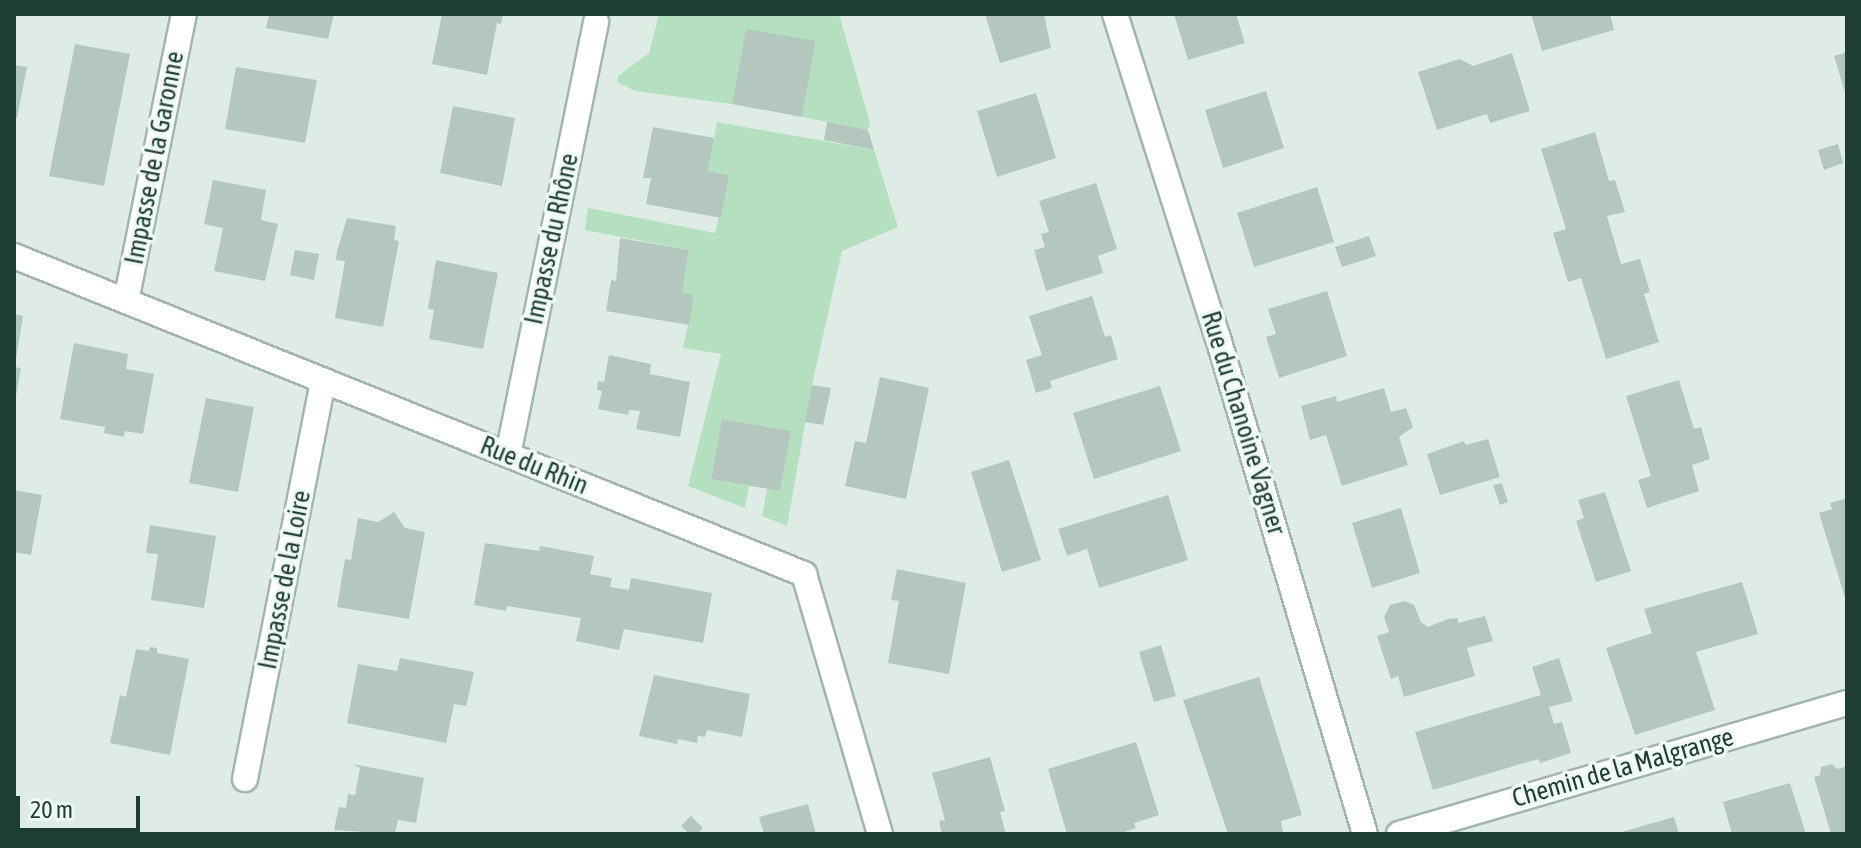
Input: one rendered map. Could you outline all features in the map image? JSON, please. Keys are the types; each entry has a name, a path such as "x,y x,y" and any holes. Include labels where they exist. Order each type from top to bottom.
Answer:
{"street":[{"name":"Impasse de la Garonne","path":"126,301 184,14"},
{"name":"Rue du Chanoine Vagner","path":"1115,14 1218,338 1365,834"},
{"name":"Impasse du Rhône","path":"508,455 596,22"},
{"name":"Rue du Rhin","path":"14,256 804,574 880,834"},
{"name":"Impasse de la Loire","path":"245,779 323,381"},
{"name":"Chemin de la Malgrange","path":"1399,834 1847,703"}],"green space":[{"path":"659,14 839,14 870,123 868,130 802,117 816,42 746,30 732,104 635,91 617,82 618,76 649,53"},
{"path":"717,122 874,150 898,227 842,251 812,385 787,526 762,516 767,489 780,491 790,431 722,419 711,479 749,486 745,508 688,486 721,354 683,348 694,296 682,293 689,250 585,230 588,208 715,233 729,175 708,171"}],"building":[{"path":"269,14 334,14 328,39 266,28"},
{"path":"442,14 503,14 501,24 497,23 487,75 432,64"},
{"path":"985,14 1044,14 1051,48 1000,63"},
{"path":"1174,14 1236,14 1245,43 1188,60"},
{"path":"1531,14 1610,14 1614,30 1542,51"},
{"path":"746,29 816,41 802,117 732,104"},
{"path":"75,44 130,54 104,186 49,176"},
{"path":"1847,52 1847,96 1846,96 1834,56"},
{"path":"1512,53 1530,111 1490,123 1487,114 1437,130 1418,72 1460,59 1473,66"},
{"path":"14,65 27,67 17,118 14,118"},
{"path":"236,67 317,80 305,143 225,129"},
{"path":"1266,91 1284,148 1223,168 1205,110"},
{"path":"1036,93 1056,158 997,177 977,111"},
{"path":"453,106 515,118 502,186 440,173"},
{"path":"827,122 868,130 874,150 824,140"},
{"path":"653,127 714,138 708,171 729,175 721,218 646,204 651,178 643,178"},
{"path":"1595,132 1609,181 1615,180 1625,212 1607,216 1621,264 1640,259 1650,292 1644,294 1659,342 1606,359 1581,278 1568,282 1553,233 1566,229 1541,149"},
{"path":"1838,144 1843,163 1824,170 1818,150"},
{"path":"213,180 266,190 261,220 278,224 265,281 214,271 223,228 204,224"},
{"path":"1096,183 1117,249 1098,256 1103,273 1046,291 1034,250 1045,247 1041,234 1049,232 1039,201"},
{"path":"1317,187 1334,242 1254,267 1237,213"},
{"path":"347,218 396,226 394,240 399,241 383,327 335,318 345,261 336,260 337,251"},
{"path":"1369,236 1376,256 1342,267 1335,247"},
{"path":"620,238 689,250 682,293 694,295 689,325 606,311 611,280 616,281"},
{"path":"295,250 319,254 314,280 290,275"},
{"path":"436,260 498,273 483,349 429,339 434,310 428,309"},
{"path":"1327,291 1347,356 1279,378 1266,337 1276,334 1268,309"},
{"path":"1092,296 1105,337 1111,335 1118,359 1050,381 1052,388 1036,393 1026,360 1042,355 1029,316"},
{"path":"14,314 23,316 16,359 14,359"},
{"path":"74,343 128,354 126,369 154,374 143,434 125,431 124,437 104,433 105,427 60,419"},
{"path":"609,355 651,364 650,374 690,382 680,437 636,429 640,411 629,410 628,415 598,409 602,391 597,390 598,381 604,382"},
{"path":"14,367 21,368 16,396 14,396"},
{"path":"880,377 929,388 906,499 845,486 855,441 866,443"},
{"path":"1679,380 1694,429 1701,427 1710,459 1692,465 1699,491 1647,508 1638,480 1651,476 1626,396"},
{"path":"812,385 831,388 823,425 805,422"},
{"path":"1160,386 1181,451 1094,479 1073,413"},
{"path":"1384,388 1391,412 1406,408 1413,427 1399,437 1408,465 1342,486 1326,435 1310,440 1301,406 1336,396 1337,402"},
{"path":"206,398 254,407 238,492 189,483"},
{"path":"722,419 791,431 780,491 711,479"},
{"path":"1488,439 1500,477 1440,495 1427,454 1464,441 1466,445"},
{"path":"1009,460 1041,560 1002,572 971,472"},
{"path":"1502,483 1508,502 1500,505 1493,485"},
{"path":"14,490 42,495 31,555 14,552"},
{"path":"1605,492 1631,571 1596,582 1576,521 1584,518 1578,500"},
{"path":"1168,495 1188,560 1099,588 1087,549 1067,556 1058,529"},
{"path":"1847,498 1846,601 1819,513 1832,509 1830,503"},
{"path":"1401,508 1420,573 1372,588 1352,523"},
{"path":"394,512 405,528 425,532 409,619 337,607 345,559 351,560 358,518 378,522"},
{"path":"150,525 216,536 204,608 151,600 158,554 146,553"},
{"path":"485,543 539,551 540,546 594,556 590,574 612,578 610,587 629,590 631,578 712,593 703,643 624,629 619,650 576,641 581,618 507,606 506,611 474,605"},
{"path":"897,569 966,583 949,674 888,663 899,601 891,600"},
{"path":"1742,582 1758,634 1696,652 1715,710 1635,735 1606,648 1652,633 1644,609"},
{"path":"1405,601 1414,605 1421,622 1428,627 1448,619 1458,618 1458,623 1485,616 1493,641 1467,648 1475,676 1404,697 1398,676 1391,679 1377,636 1389,632 1384,617 1390,605"},
{"path":"1161,645 1176,696 1154,702 1139,652"},
{"path":"150,647 157,648 157,653 189,659 170,755 110,743 120,695 126,697 136,649 149,651"},
{"path":"400,658 474,672 466,706 454,704 446,743 347,723 358,664 397,671"},
{"path":"1559,658 1573,701 1549,707 1554,724 1562,722 1571,753 1540,763 1538,759 1433,790 1415,732 1541,695 1532,667"},
{"path":"654,675 750,694 742,737 707,730 705,737 698,736 697,743 678,739 677,744 639,736"},
{"path":"1259,677 1302,815 1281,821 1283,834 1228,834 1183,700"},
{"path":"1136,742 1159,815 1134,823 1136,828 1118,834 1067,834 1048,769"},
{"path":"990,757 1005,811 1000,812 1006,834 942,834 939,821 945,820 932,773"},
{"path":"353,764 424,778 416,823 398,820 395,834 334,830 339,807 346,808 348,794 355,795 360,768"},
{"path":"1832,764 1837,769 1847,766 1847,834 1831,834 1814,777 1820,775 1821,767"},
{"path":"1790,783 1806,834 1732,834 1723,802"},
{"path":"808,804 816,834 764,834 759,817"},
{"path":"691,816 703,828 697,834 689,834 681,826"},
{"path":"1674,817 1679,834 1618,834 1618,833"}]}
